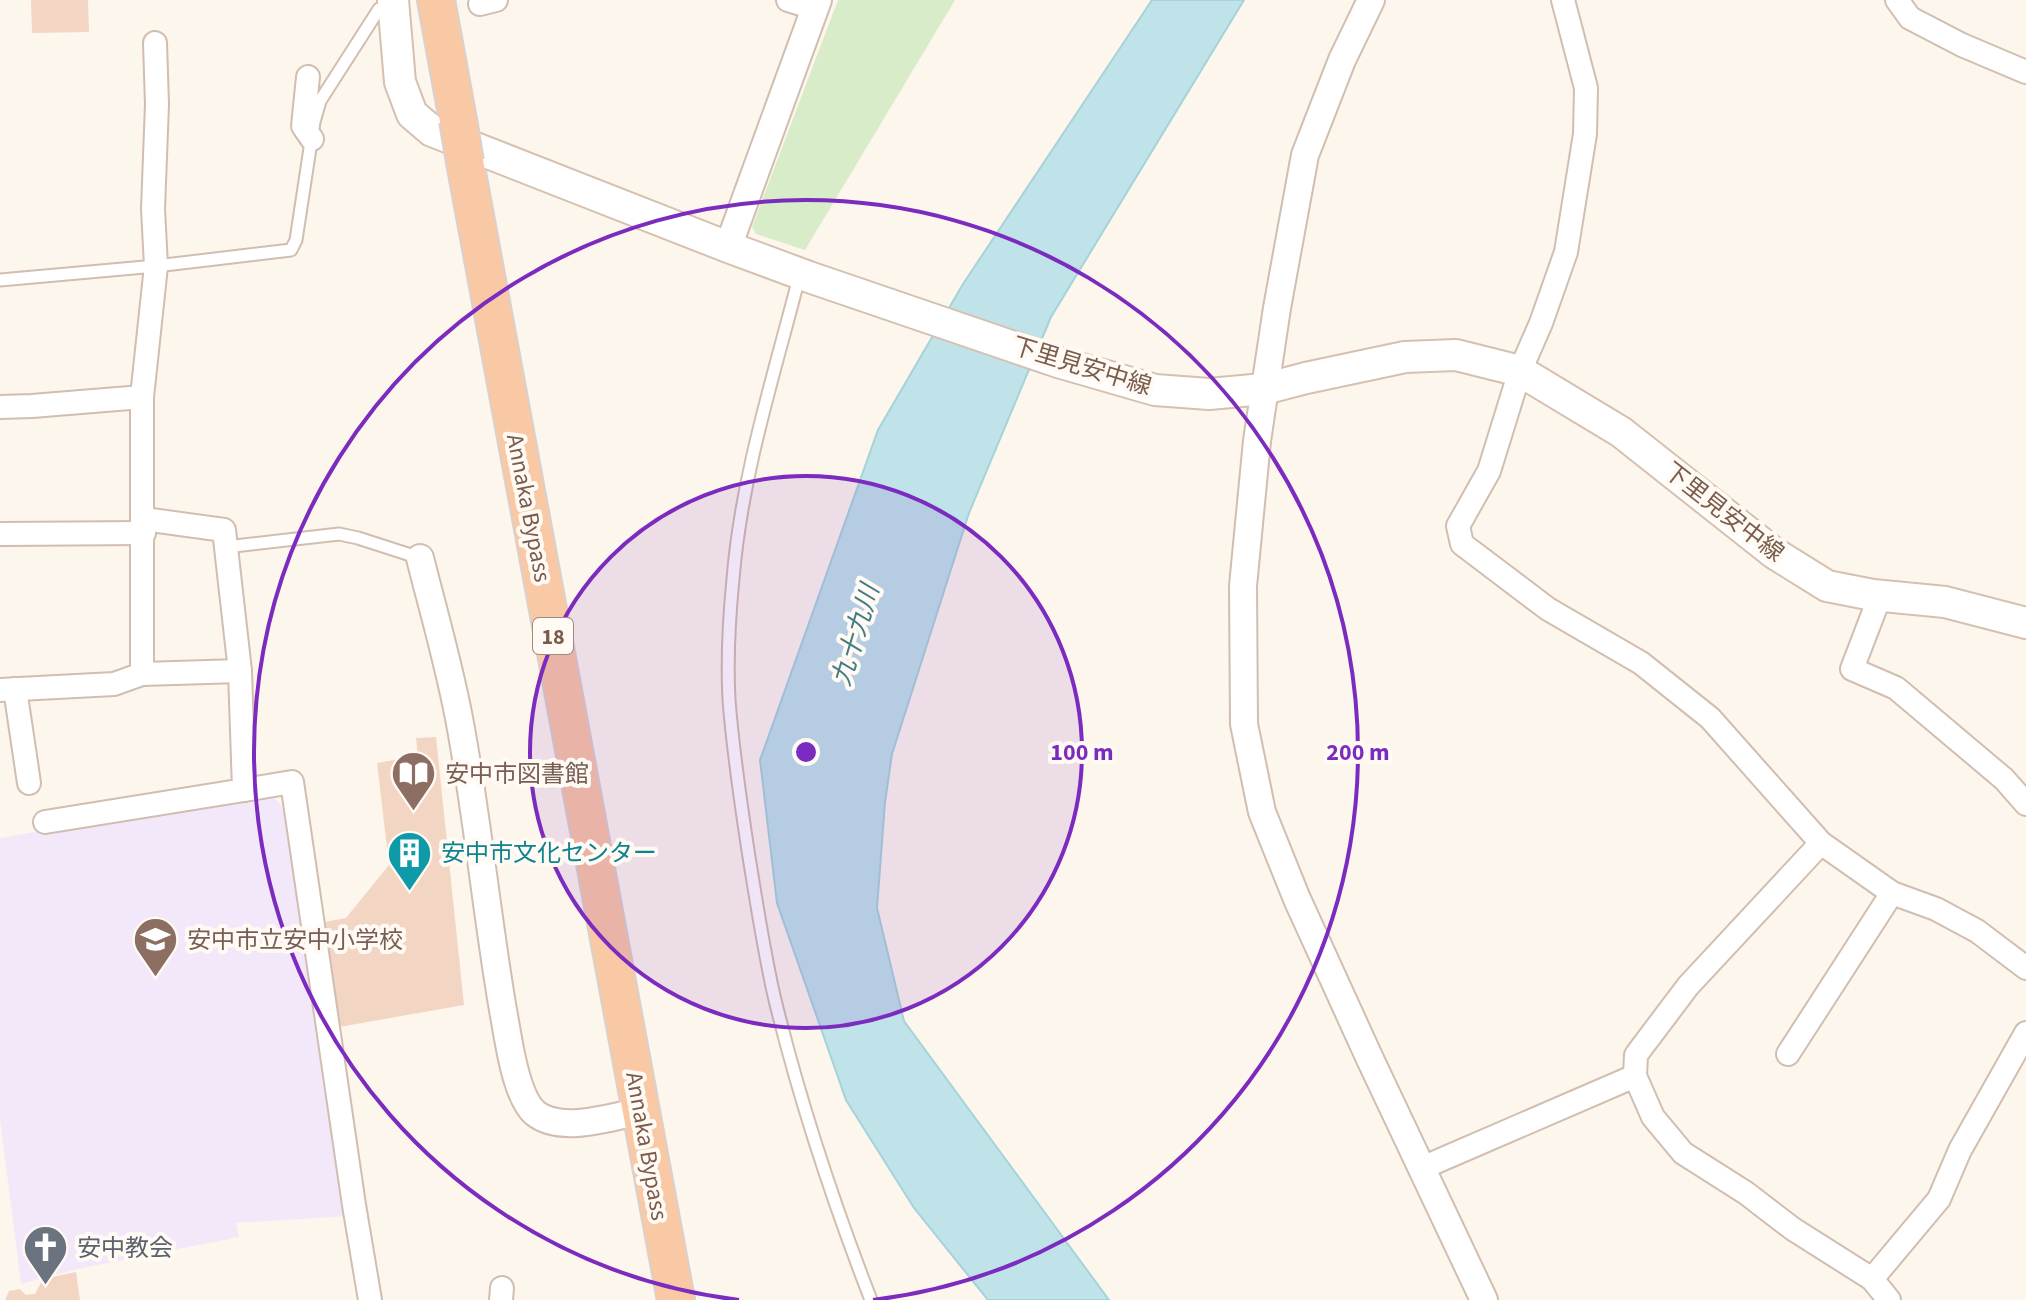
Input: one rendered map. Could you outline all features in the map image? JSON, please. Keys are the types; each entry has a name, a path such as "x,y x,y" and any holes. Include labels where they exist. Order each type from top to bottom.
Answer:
{"highway":[{"name":"Annaka Bypass","path":"436,0 676,1300"}],"main road":[{"name":"下里見安中線","path":"393,2 400,82 412,114 432,131 728,247 1058,362 1155,390 1209,394 1264,389 1405,357 1456,355 1520,371 1621,432 1774,553 1827,586 1880,596 1945,602 2026,623"}],"street":[{"path":"728,247 816,4 788,0"},
{"path":"1371,0 1342,60 1305,155 1277,308 1257,441 1243,586 1244,724 1262,812 1297,899 1484,1300"},
{"path":"1563,0 1586,88 1585,134 1566,252 1520,371 1489,471 1458,526 1462,544 1548,609 1641,663 1710,718 1821,843 1892,893 1936,909 1977,931 2026,968"},
{"path":"1897,0 1910,18 1962,45 2026,72"},
{"path":"142,674 142,397 156,266 153,209 157,104 155,43"},
{"path":"308,77 303,126 312,139"},
{"path":"0,407 142,397"},
{"path":"1,534 144,526 224,530 240,671 244,790"},
{"path":"420,558 461,729 498,983 511,1053 523,1095 534,1112 550,1121 593,1121 641,1111"},
{"path":"1880,596 1852,669 1896,688 2004,779 2026,804"},
{"path":"29,783 7,689 114,684 142,674 240,671"},
{"path":"45,822 292,782 370,1300"},
{"path":"1821,843 1688,986 1636,1055 1635,1076 1653,1117 1683,1153 1872,1279 1889,1300"},
{"path":"1788,1054 1892,893"},
{"path":"1872,1279 1939,1199 1960,1150 2025,1037"},
{"path":"1422,1168 1635,1076"}],"lane":[{"path":"0,280 291,250 296,240 320,101 379,9 393,2"},
{"path":"806,275 796,289 751,459 739,524 732,590 729,698 737,776 775,999 802,1103 839,1219 871,1300"},
{"path":"226,547 339,534 420,558"}],"shaded area":[{"name":"安中市立安中小学校","path":"268,792 286,810 348,1216 236,1223 239,1237 78,1269 21,1284 0,1120 0,838"}],"green space":[{"path":"838,0 955,0 805,250 756,234 752,227"}],"water":[{"name":"九十九川","path":"1152,0 1244,0 1051,317 969,513 892,754 885,802 877,908 904,1021 1109,1300 988,1300 914,1208 846,1100 777,903 760,760 878,430 963,284"}],"building":[{"path":"31,0 88,0 89,32 32,33"},
{"name":"安中市文化センター","path":"436,737 464,1005 339,1027 325,922 346,918 389,865 377,763 418,756 416,738"},
{"name":"安中教会","path":"76,1272 80,1300 5,1300 9,1291 20,1289 26,1295 35,1294 43,1279"}],"place":[{"name":"安中市図書館","path":"414,813"},
{"name":"安中市文化センター","path":"410,892"},
{"name":"安中市立安中小学校","path":"156,979"},
{"name":"安中教会","path":"46,1287"}]}
